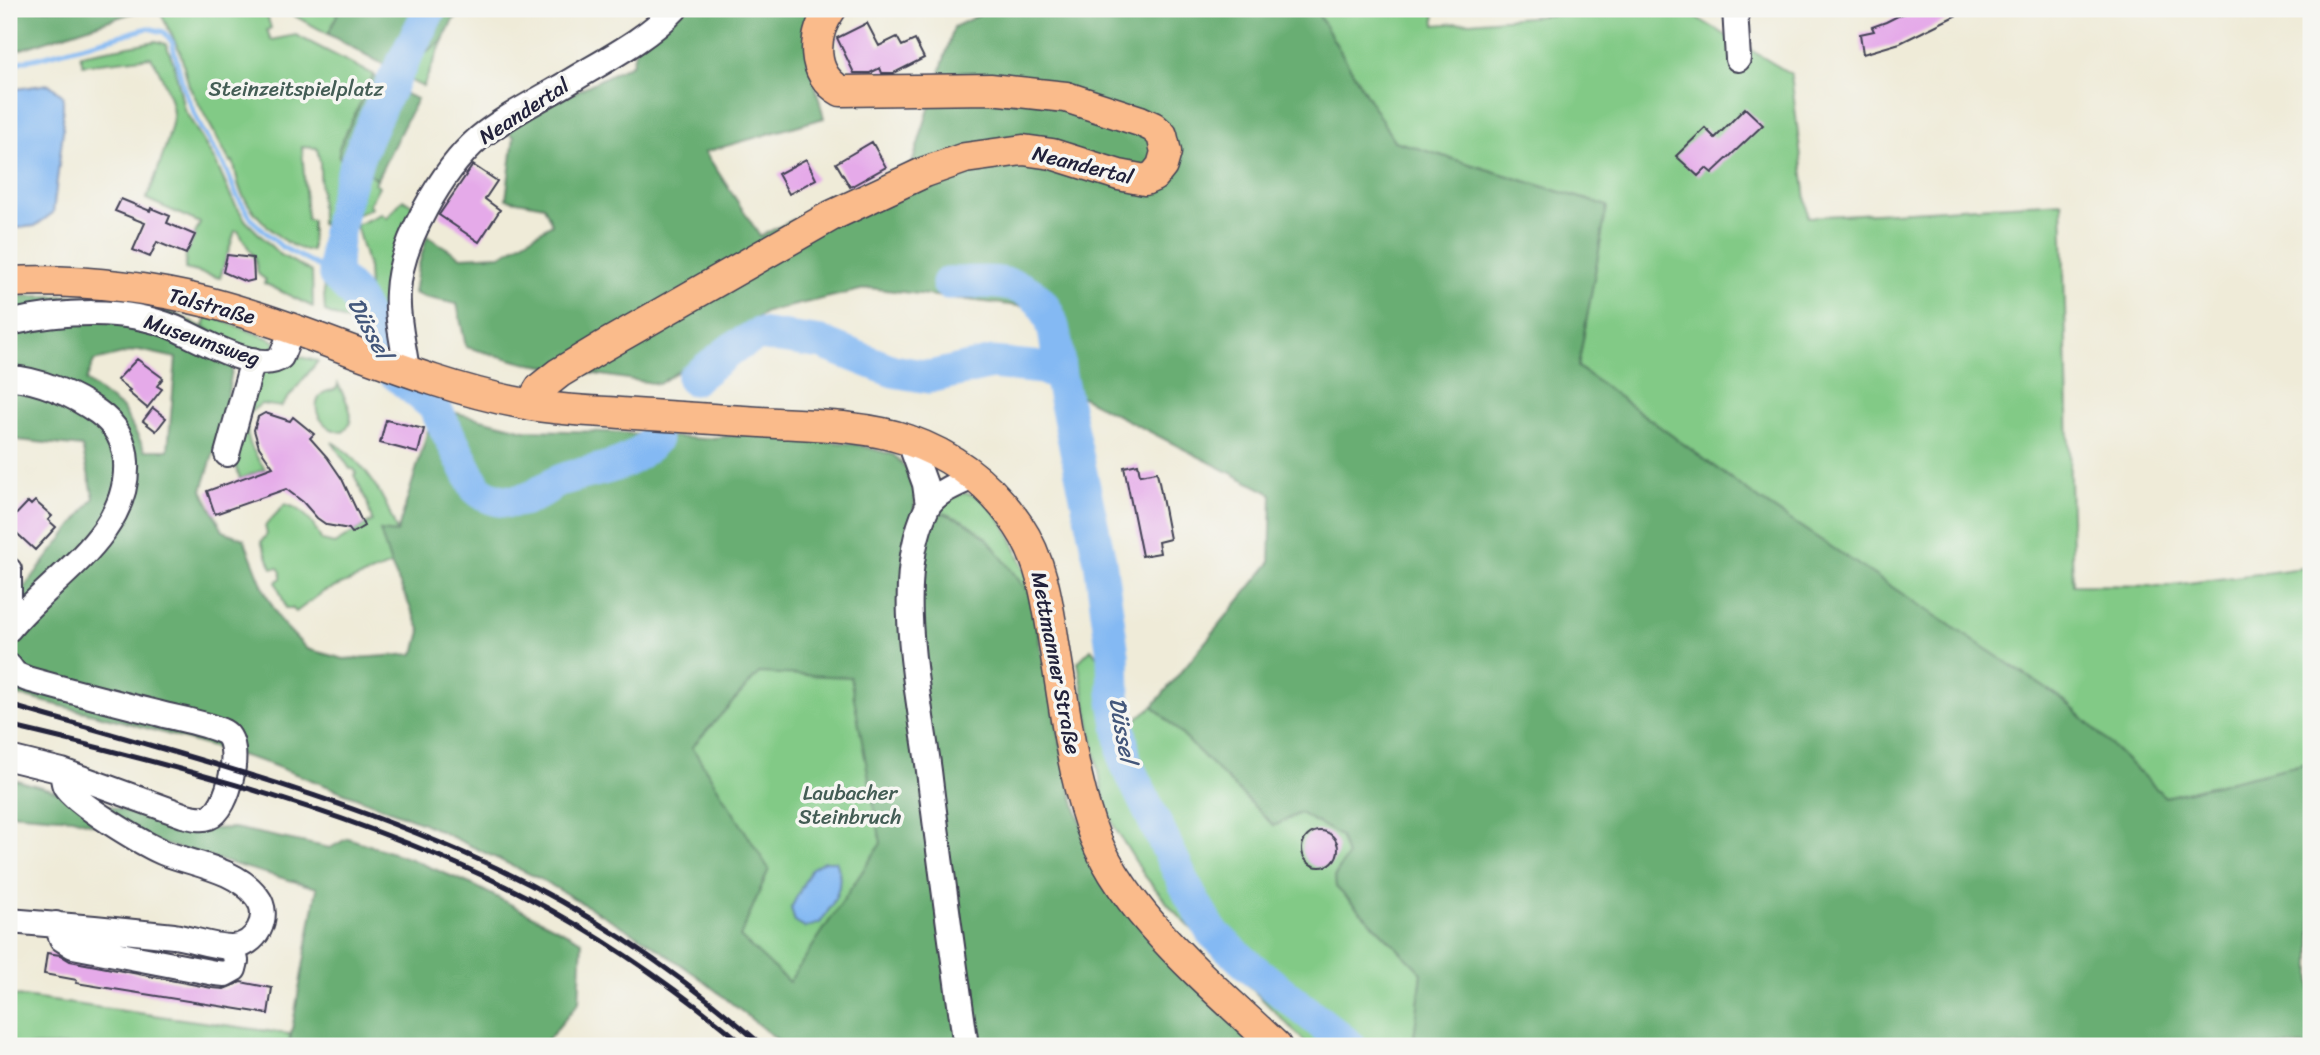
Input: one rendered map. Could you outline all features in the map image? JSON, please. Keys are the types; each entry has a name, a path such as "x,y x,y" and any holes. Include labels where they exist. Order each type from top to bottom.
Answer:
{"main road":[{"name":"Neandertal","path":"530,405 540,388 601,347 831,216 925,172 965,158 1023,150 1052,154 1119,175 1145,180 1154,176 1165,161 1162,135 1153,127 1066,97 990,89 841,91 824,77 817,50 820,27 831,9"},
{"name":"Talstraße","path":"9,282 108,284 171,294 210,303 404,370"},
{"name":"Mettmanner Straße","path":"404,370 464,390 530,405 848,429 909,440 944,455 975,476 999,499 1020,528 1039,567 1081,790 1091,827 1109,866 1137,907 1172,946 1276,1046"}],"lane":[{"name":"Neandertal","path":"404,370 397,293 401,268 422,217 454,167 481,136 617,54 675,9"},
{"path":"1735,9 1738,59"},
{"name":"Museumsweg","path":"9,323 57,316 105,314 134,317 172,327 219,349 268,363 279,360 292,330"},
{"path":"227,454 253,360"},
{"path":"9,378 48,387 86,404 101,414 122,440 126,464 126,481 120,501 106,527 65,573 11,620"},
{"path":"909,440 925,484 928,505 918,532 909,606 966,1046"},
{"path":"928,505 943,492 975,476"},
{"path":"9,570 11,620"},
{"path":"9,666 15,674 27,679 192,722 224,733 233,744 233,762 224,802 218,812 199,818 183,815 62,771 9,758"},
{"path":"9,921 178,937 233,947 249,942 258,932 263,920 263,908 259,898 250,888 232,877 161,851 141,840 74,797 64,785 62,771"}],"green space":[{"path":"9,9 144,9 9,53"},
{"name":"Steinzeitspielplatz","path":"168,9 265,9 271,28 267,30 271,40 296,35 374,75 339,148 339,157 345,164 335,195 335,225 328,227 321,224 320,163 317,148 302,147 307,219 312,220 312,250 292,245 272,231 242,194 233,161 230,162 189,86 180,51 160,12"},
{"path":"282,9 330,9 339,13 328,34"},
{"path":"330,9 467,9 453,20 443,40 416,59 394,52 388,67 328,34 338,13"},
{"path":"684,9 816,9 808,57 824,118 705,152 760,236 912,164 954,27 992,9 1315,9 1394,141 1607,206 1578,367 1760,500 2065,701 2165,797 2311,762 2311,1046 1413,1046 1422,973 1336,887 1335,876 1347,856 1340,836 1300,813 1274,826 1153,706 1270,563 1272,494 1076,394 1051,310 869,288 766,312 659,384 524,363 466,347 457,304 414,293 427,236 461,257 501,255 552,224 544,206 506,199 514,137 507,131 538,110 632,64 636,47"},
{"path":"1315,9 1434,9 1435,25 1622,9 1682,9 1791,74 1808,217 2062,202 2073,585 2165,586 2311,567 2311,762 2165,797 2065,701 1760,500 1578,367 1607,206 1394,141"},
{"path":"443,40 423,87 407,79 416,59"},
{"path":"156,41 166,44 174,64 184,109 246,221 279,254 312,272 313,307 264,283 266,280 258,274 255,259 238,231 235,231 220,278 185,269 186,254 200,223 146,199 162,156 173,114 158,69 151,57 83,65 80,55"},
{"path":"373,76 384,82 360,127 345,164 339,157 339,148"},
{"path":"398,91 417,99 377,179 363,169"},
{"path":"363,169 377,179 375,183 379,186 369,205 372,208 354,216 352,201"},
{"path":"403,199 412,205 414,210 392,339 378,320 369,292 368,267 356,225 381,214 387,218"},
{"path":"323,278 341,292 362,327 325,312"},
{"path":"9,296 104,296 159,307 232,341 236,348 222,426 202,490 223,531 244,539 265,592 281,622 307,649 344,659 413,654 416,650 421,631 391,565 380,531 397,533 430,424 445,410 525,430 610,432 703,439 747,434 855,444 894,455 908,470 916,491 913,520 936,510 964,521 987,538 1030,595 1071,792 1083,829 1261,1046 785,1046 700,978 647,941 542,880 423,823 267,763 129,723 9,693 9,607 94,498 82,447 9,439","holes":["139,350 176,358 168,450 145,450 123,409 86,381 94,361","759,673 850,677 881,843 789,982 740,937 769,869 692,747"]},
{"path":"208,315 273,340 276,344 274,353 236,348 204,326"},
{"path":"296,356 318,361 281,407 261,404 249,413 248,436 265,469 240,479 232,455 256,370 290,364"},
{"path":"338,384 351,415 348,427 343,432 325,424 320,419 317,407 322,394 337,388"},
{"path":"332,442 364,470 387,507 397,533 381,531 391,565 323,592 296,612 292,608 286,608 276,582 281,578 281,572 278,568 272,568 261,542 267,534 265,526 285,504 298,509 308,518 322,541 334,544 372,521 354,469 350,469"},
{"name":"Laubacher Steinbruch","path":"964,493 980,498 992,509 1013,541 1042,634 802,1046 520,760 940,502"},
{"path":"1091,649 1123,688 1129,725 1153,706 1274,826 1300,813 1340,836 1348,856 1335,875 1336,887 1422,973 1413,1046 1309,1046 1173,910 1144,875 1115,828 1105,805 1078,662"},
{"path":"9,778 110,806 180,830 234,828 330,848 348,838 408,858 475,886 582,941 579,1002 543,1046 289,1046 317,888 72,818 9,813"},
{"path":"9,995 290,1034 289,1046 9,1046"}],"water":[{"path":"49,84 63,96 63,131 53,213 35,226 9,229 9,90"},
{"path":"824,861 836,861 840,878 837,894 820,923 805,928 795,922 791,908 811,869"}],"building":[{"path":"1912,9 1969,9 1900,43 1863,54 1860,34 1874,31 1872,27"},
{"path":"867,23 879,46 897,37 902,46 915,40 924,58 894,73 882,73 880,68 870,73 854,73 837,38"},
{"path":"1745,108 1763,125 1712,173 1706,168 1698,176 1676,156 1705,128 1715,138"},
{"path":"872,142 886,167 850,187 836,163"},
{"path":"806,159 816,179 789,194 778,174"},
{"path":"473,165 497,181 485,199 500,210 479,242 439,215"},
{"path":"121,199 170,216 167,223 195,235 186,254 157,242 150,257 133,250 145,223 115,211"},
{"path":"227,255 253,258 254,280 246,282 223,272"},
{"path":"137,359 163,378 157,386 162,389 147,408 117,380"},
{"path":"153,408 166,418 156,431 143,421"},
{"path":"265,413 290,421 293,417 314,434 310,438 342,479 364,526 352,533 349,529 327,525 286,489 215,514 207,491 273,467 259,447 254,430 258,417"},
{"path":"386,420 424,429 418,453 380,443"},
{"path":"1138,464 1140,475 1157,472 1170,539 1158,542 1160,553 1142,556 1124,467"},
{"path":"35,501 52,516 48,520 56,527 35,550 9,526 9,522 28,502 31,505"},
{"path":"1320,831 1333,836 1338,849 1333,862 1320,867 1307,862 1302,849 1307,836"},
{"path":"47,953 60,955 70,961 212,988 224,989 241,982 272,988 268,1014 76,983 77,980 44,974"}],"waterway":[{"name":"Düssel","path":"430,9 381,105 354,170 337,239 335,275 354,294 373,329 386,362 393,372 434,406 476,488 491,498 503,501 527,499 561,480 632,458 655,439"},
{"path":"9,64 148,28 164,32 172,42 184,90 201,128 253,221 282,247 335,275"},
{"name":"Düssel","path":"948,283 1011,285 1037,298 1053,327 1060,376"},
{"name":"Düssel","path":"693,379 733,348 759,334 822,343 893,371 929,377 992,363 1042,368 1060,376 1100,561 1113,655 1114,695 1125,761 1191,897 1213,933 1249,966 1350,1046"}],"railway":[{"path":"9,705 310,794 370,815 486,863 560,901 631,944 699,993 763,1046"},
{"path":"9,726 141,758 273,796 403,841 466,868 527,897 613,947 694,1004 746,1046"}]}
